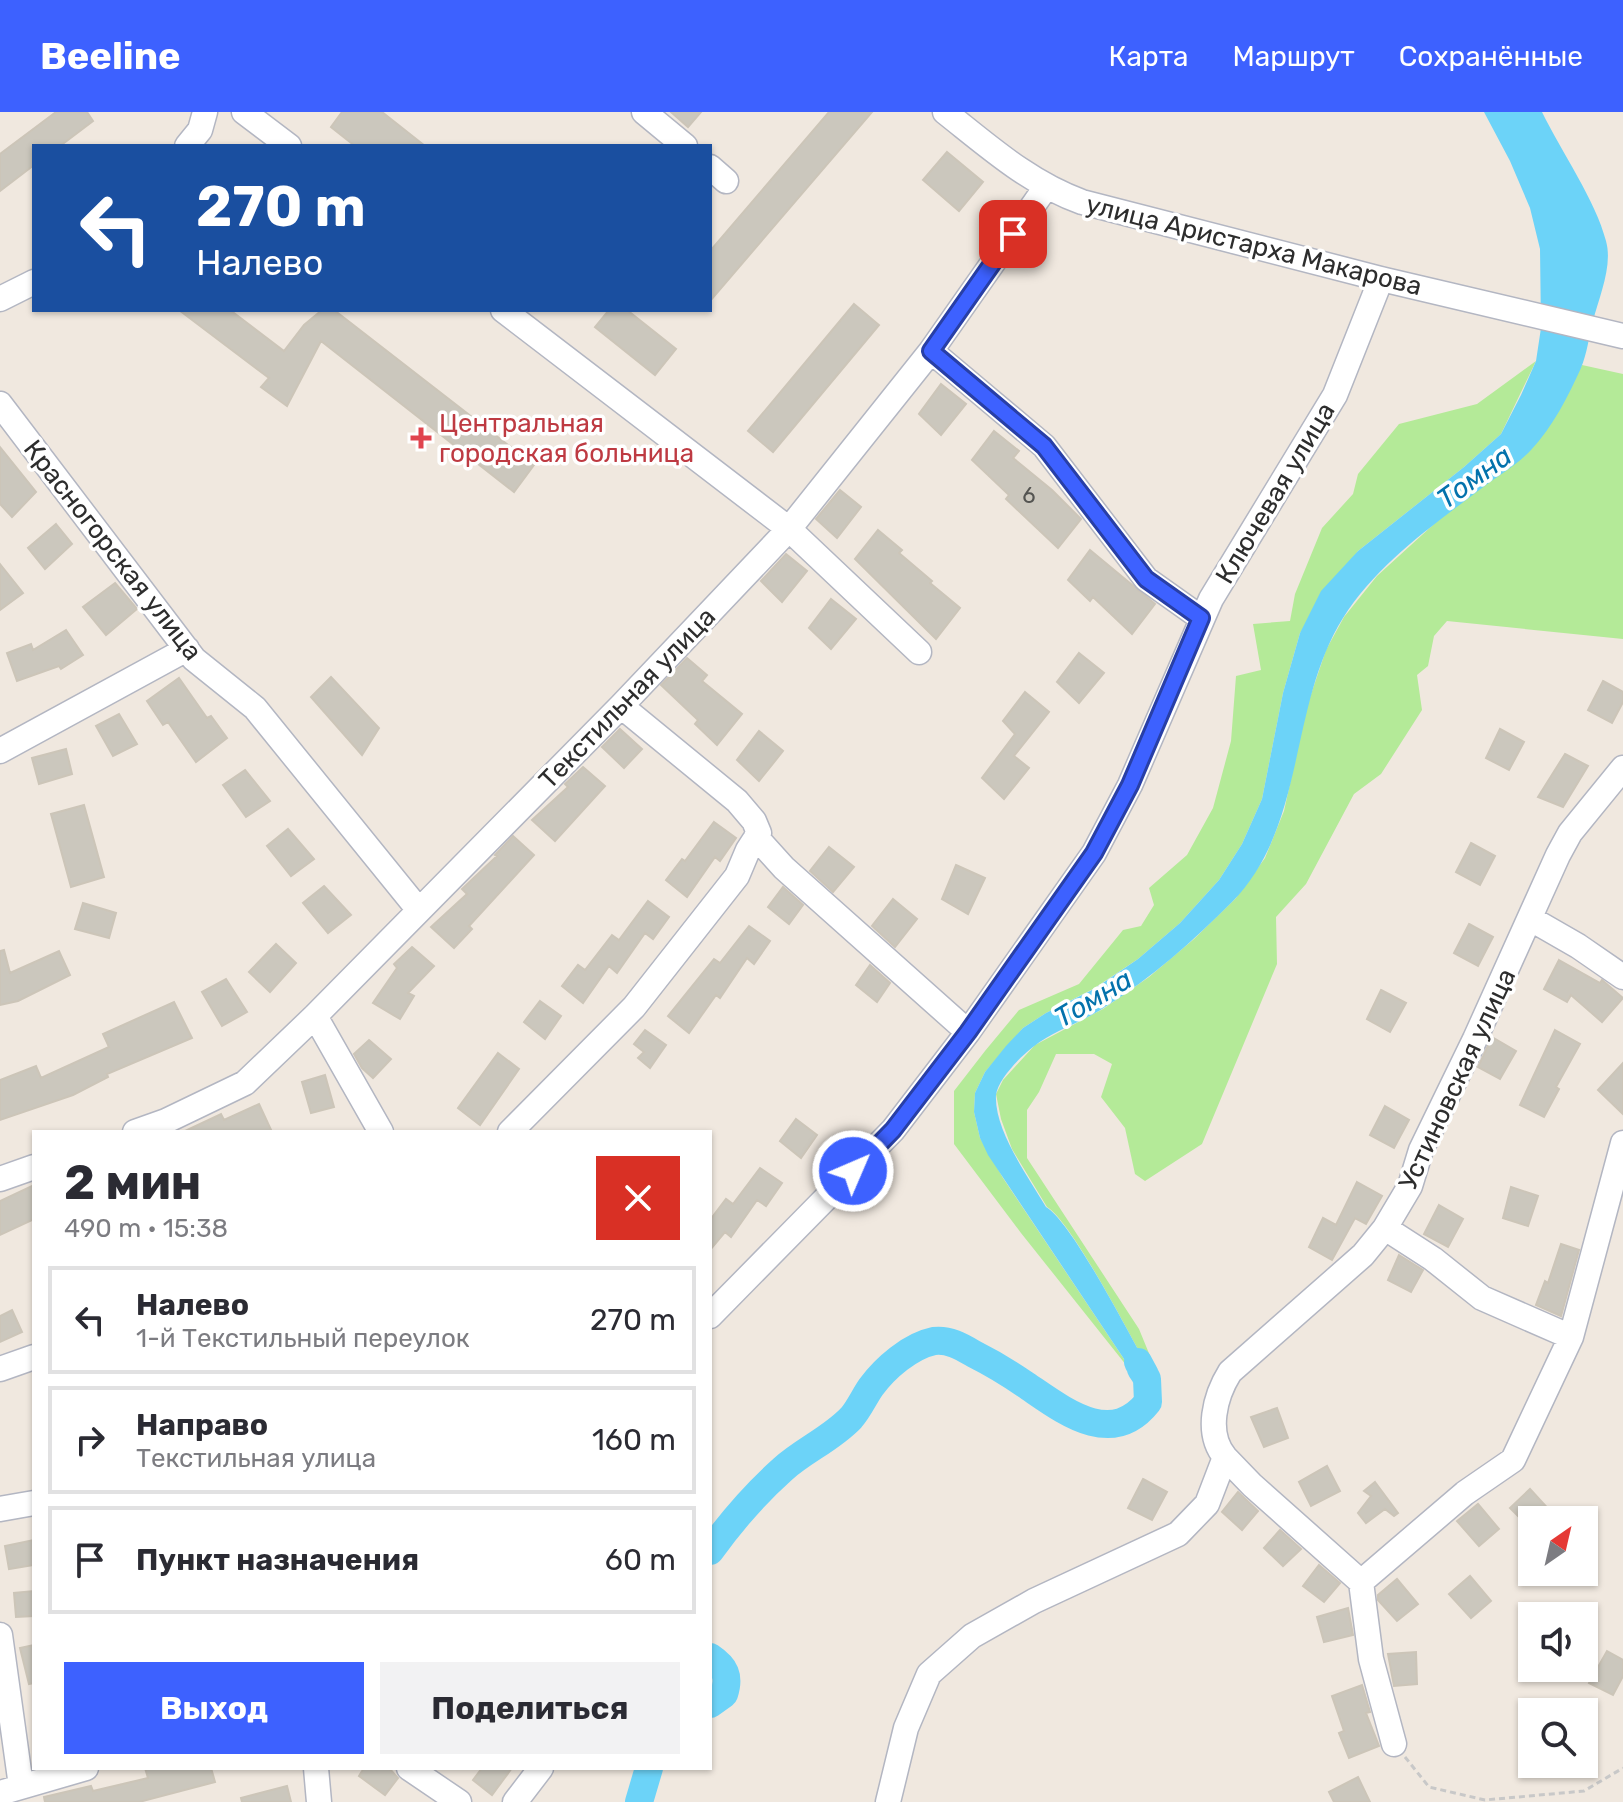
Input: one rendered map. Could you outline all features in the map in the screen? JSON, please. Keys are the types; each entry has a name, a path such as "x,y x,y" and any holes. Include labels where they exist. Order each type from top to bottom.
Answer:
{"street":[{"path":"189,144 200,130 205,112"},
{"path":"244,112 286,144"},
{"path":"644,112 683,144"},
{"name":"улица Аристарха Макарова","path":"945,112 1012,165 1046,187 1082,202 1381,279 1612,334"},
{"name":"Текстильная улица","path":"141,1130 245,1083 621,706 789,529 931,351 1046,187"},
{"name":"Ключевая улица","path":"712,1314 893,1130 968,1032 1094,853 1130,785 1201,618 1335,395 1381,279"},
{"path":"0,299 32,283"},
{"path":"506,312 789,529 919,652"},
{"path":"931,351 1044,446 1146,579 1201,618"},
{"name":"Красногорская улица","path":"0,404 8,426 194,659 255,708 418,909"},
{"path":"0,751 187,649"},
{"path":"517,1129 634,1007 737,876 759,833 754,821 737,801 621,706"},
{"name":"Устиновская улица","path":"1225,1457 1217,1447 1214,1423 1219,1390 1230,1372 1363,1255 1385,1228 1410,1186 1421,1150 1531,919 1548,875 1570,833 1623,768"},
{"path":"756,837 784,868 968,1032"},
{"path":"1531,919 1623,977"},
{"path":"315,1016 380,1130"},
{"path":"1361,1582 1465,1493 1513,1460 1571,1337 1623,1143"},
{"path":"0,1179 32,1168"},
{"path":"1385,1228 1433,1259 1482,1298 1571,1337"},
{"path":"0,1369 32,1358"},
{"path":"888,1802 906,1728 929,1674 972,1636 1034,1601 1178,1534 1207,1504 1225,1457 1361,1582 1371,1659 1394,1744"},
{"path":"0,1509 32,1503"},
{"path":"0,1635 10,1790 79,1770"},
{"path":"316,1770 319,1802"},
{"path":"412,1770 459,1802"},
{"path":"515,1802 539,1770"}],"path":[{"path":"1394,1744 1429,1787 1485,1800 1584,1791 1623,1768"}],"green space":[{"path":"1536,361 1501,434 1358,551 1300,633 1283,693 1262,799 1242,844 1219,880 1180,923 1138,959 1093,989 1023,1028 985,1072 975,1093 974,1112 980,1138 1003,1178 1138,1380 954,1144 954,1091 1019,1010 1079,984 1123,930 1141,926 1154,905 1149,888 1187,855 1213,808 1231,741 1236,676 1261,670 1253,624 1290,621 1295,594 1322,528 1353,494 1358,474 1399,424 1477,404"},
{"path":"1582,365 1623,374 1623,639 1447,621 1434,636 1428,666 1417,675 1422,710 1381,774 1354,794 1306,884 1276,917 1277,964 1202,1144 1145,1181 1135,1174 1125,1128 1101,1097 1112,1064 1094,1054 1056,1054 1027,1110 1027,1158 1139,1329 1155,1368 1150,1371 1086,1257 1058,1217 1047,1207 1012,1149 996,1094 1003,1080 1035,1045 1103,1009 1149,977 1236,898 1265,858 1284,811 1307,706 1326,650 1344,617 1377,576 1558,411"}],"water":[{"path":"1484,112 1542,112 1586,193 1606,241 1607,271 1585,357 1571,389 1553,422 1531,450 1406,547 1372,580 1343,618 1326,652 1313,689 1286,802 1273,838 1256,872 1232,902 1187,945 1139,984 1033,1047 1011,1068 996,1095 1001,1123 1014,1153 1046,1207 1086,1257 1150,1371 1138,1380 988,1155 974,1112 975,1093 985,1072 1023,1028 1094,989 1138,959 1180,923 1219,880 1242,844 1262,799 1283,693 1300,633 1321,591 1358,551 1501,434 1536,361 1541,328 1540,249 1530,208"}],"building":[{"path":"56,112 87,112 93,121 63,144 32,144 32,167 0,191 0,154"},
{"path":"342,112 382,112 422,144 352,144 331,127"},
{"path":"671,112 701,112 688,127"},
{"path":"829,112 872,112 712,299 712,249"},
{"path":"947,152 983,182 959,211 923,180"},
{"path":"854,304 879,325 773,452 748,431"},
{"path":"182,312 233,312 284,351 304,325 320,312 337,312 534,465 514,492 321,341 287,406 261,387 269,378"},
{"path":"607,312 630,312 676,349 655,375 595,327"},
{"path":"941,384 966,404 941,435 919,414"},
{"path":"994,431 1019,451 1013,458 1081,519 1058,548 1006,499 1009,495 972,460"},
{"path":"0,447 36,492 12,517 0,504"},
{"path":"840,490 861,507 837,538 816,519"},
{"path":"56,524 72,544 45,569 28,548"},
{"path":"878,530 902,550 899,553 932,581 930,583 960,608 936,639 855,559"},
{"path":"1090,550 1155,604 1132,634 1093,597 1090,601 1068,580"},
{"path":"786,554 807,571 782,602 761,581"},
{"path":"0,564 23,593 0,610"},
{"path":"115,583 137,609 106,635 83,607"},
{"path":"831,599 856,619 831,649 809,628"},
{"path":"66,630 83,655 61,669 59,666 17,681 7,653 31,644 33,650"},
{"path":"1079,653 1104,673 1079,703 1057,682"},
{"path":"687,658 707,675 702,681 742,714 717,745 695,724 698,720 661,685"},
{"path":"331,677 379,728 362,755 311,697"},
{"path":"179,678 207,718 211,716 227,738 196,762 168,722 163,725 147,701"},
{"path":"1603,681 1623,692 1623,702 1612,723 1588,710"},
{"path":"1025,692 1049,712 1014,756 1029,768 1004,799 982,778 1015,734 1003,721"},
{"path":"119,714 137,744 113,756 96,726"},
{"path":"620,729 642,749 624,768 602,747"},
{"path":"1500,729 1524,742 1509,770 1486,758"},
{"path":"759,731 783,751 759,781 737,760"},
{"path":"66,749 72,774 39,784 32,758"},
{"path":"1565,754 1588,766 1563,807 1538,797"},
{"path":"583,767 605,786 555,841 532,820 568,787 565,784"},
{"path":"245,770 270,801 246,817 223,785"},
{"path":"84,805 104,877 71,887 51,814"},
{"path":"714,822 736,838 720,861 715,857 687,897 666,880 682,859 685,861"},
{"path":"288,829 314,859 291,876 267,846"},
{"path":"513,836 534,855 469,926 472,929 454,948 431,927 467,894 462,889"},
{"path":"1471,843 1495,856 1480,885 1456,872"},
{"path":"829,847 854,867 833,892 810,871"},
{"path":"956,865 985,878 968,914 942,899"},
{"path":"324,886 351,915 328,933 303,903"},
{"path":"783,887 803,905 789,924 768,907"},
{"path":"893,899 917,919 895,947 872,926"},
{"path":"648,901 669,917 653,939 645,933 617,973 609,966 583,1003 562,986 578,965 585,970 612,935 619,940"},
{"path":"83,903 116,913 109,938 75,929"},
{"path":"1469,924 1493,937 1478,966 1454,953"},
{"path":"749,926 770,941 754,964 747,958 720,998 716,995 689,1033 668,1016 714,959 720,963"},
{"path":"276,944 296,963 270,992 249,972"},
{"path":"412,947 434,966 408,993 414,996 400,1019 373,1003 397,968 394,964"},
{"path":"4,950 10,973 59,951 70,975 18,1001 0,1005 0,951"},
{"path":"1559,960 1600,983 1602,980 1623,998 1602,1022 1571,995 1567,1002 1544,989"},
{"path":"870,965 890,983 877,1002 856,985"},
{"path":"226,979 247,1012 222,1026 202,992"},
{"path":"1381,990 1406,1003 1390,1032 1367,1019"},
{"path":"540,1001 561,1016 545,1039 524,1022"},
{"path":"174,1002 192,1038 107,1074 108,1077 73,1095 0,1120 0,1080 36,1066 41,1078 109,1047 103,1034"},
{"path":"645,1030 666,1045 650,1068 638,1058 644,1052 634,1044"},
{"path":"1555,1030 1580,1044 1556,1087 1559,1089 1544,1117 1520,1105"},
{"path":"1492,1037 1516,1051 1500,1079 1478,1067"},
{"path":"369,1040 391,1059 373,1078 362,1068 354,1054"},
{"path":"498,1053 519,1069 480,1125 458,1108"},
{"path":"1623,1063 1623,1114 1598,1090"},
{"path":"325,1075 334,1107 311,1113 302,1082"},
{"path":"259,1104 271,1130 187,1130 221,1114 224,1120"},
{"path":"1385,1106 1409,1120 1394,1148 1370,1135"},
{"path":"796,1119 817,1135 801,1158 780,1141"},
{"path":"760,1168 782,1183 766,1206 757,1200 731,1237 725,1232 712,1248 712,1217 726,1199 733,1204"},
{"path":"1357,1182 1382,1196 1366,1224 1355,1218 1332,1260 1309,1247 1323,1218 1336,1225"},
{"path":"32,1186 32,1220 0,1235 0,1201"},
{"path":"1511,1187 1538,1196 1528,1226 1503,1218"},
{"path":"1439,1205 1463,1219 1448,1247 1424,1234"},
{"path":"1561,1244 1579,1250 1561,1316 1536,1305 1545,1281 1548,1283"},
{"path":"1399,1255 1423,1270 1411,1292 1388,1280"},
{"path":"12,1310 22,1332 0,1342 0,1316"},
{"path":"1277,1408 1288,1438 1264,1447 1251,1417"},
{"path":"1327,1466 1340,1491 1311,1506 1299,1482"},
{"path":"1143,1479 1167,1492 1152,1520 1128,1508"},
{"path":"1375,1482 1398,1513 1394,1516 1385,1509 1366,1523 1358,1513 1371,1496 1364,1491"},
{"path":"1530,1489 1546,1506 1518,1506 1518,1516 1510,1508"},
{"path":"1238,1492 1258,1511 1242,1530 1222,1512"},
{"path":"1478,1504 1499,1529 1479,1546 1457,1521"},
{"path":"1280,1530 1301,1549 1283,1566 1264,1548"},
{"path":"32,1540 32,1565 9,1569 5,1546"},
{"path":"1319,1565 1340,1583 1324,1602 1303,1586"},
{"path":"1470,1576 1491,1601 1471,1618 1449,1594"},
{"path":"1397,1579 1418,1604 1397,1621 1378,1600 1378,1595"},
{"path":"32,1591 32,1616 16,1617 14,1593"},
{"path":"1348,1608 1353,1635 1324,1642 1317,1617"},
{"path":"32,1645 32,1683 29,1684 20,1648"},
{"path":"1607,1651 1623,1660 1623,1676 1613,1695 1589,1683 1598,1682 1598,1667"},
{"path":"1416,1652 1417,1684 1394,1686 1388,1654"},
{"path":"1362,1685 1370,1712 1366,1713 1379,1746 1349,1758 1339,1733 1344,1731 1332,1696"},
{"path":"146,1770 212,1770 215,1782 139,1802 45,1802 44,1797 91,1786 93,1791 148,1778"},
{"path":"363,1770 391,1770 398,1778 385,1795 359,1776"},
{"path":"480,1770 511,1770 492,1795 473,1780"},
{"path":"1358,1777 1370,1802 1334,1802 1329,1792"},
{"path":"287,1786 291,1802 242,1802 241,1798"}],"waterway":[{"name":"Томна","path":"712,1548 773,1478 854,1414 883,1372 907,1353 925,1344 940,1341 960,1346 1071,1414 1103,1424 1119,1423 1134,1416 1148,1402 1144,1374"},
{"name":"Томна","path":"1138,1362 1145,1375 1144,1374 1138,1362"},
{"name":"Томна","path":"1141,1369 1144,1374"},
{"name":"Томна","path":"712,1659 723,1668 726,1677 724,1694 712,1703"},
{"name":"Томна","path":"639,1802 648,1770"}],"place":[{"name":"Центральная городская больница","path":"421,438"}],"route":[{"path":"853,1171 893,1130 968,1032 1094,853 1130,785 1201,618 1146,579 1044,446 931,351 1013,234"}]}
